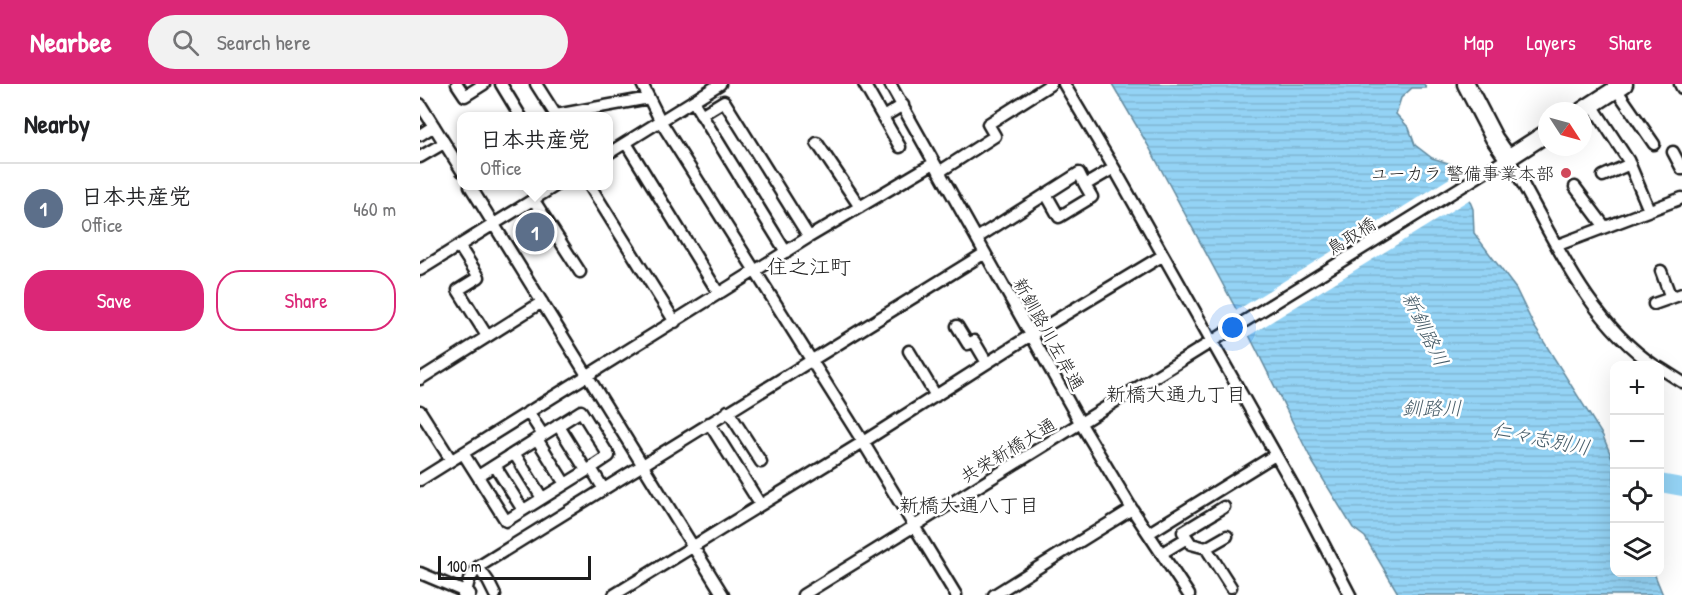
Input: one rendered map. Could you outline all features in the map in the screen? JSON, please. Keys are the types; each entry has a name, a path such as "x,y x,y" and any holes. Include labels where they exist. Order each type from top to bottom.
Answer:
{"highway":[{"path":"1466,84 1494,138 1508,158 1538,140"},
{"path":"1592,105 1620,86"}],"street":[{"path":"457,84 465,96 484,84"},
{"path":"501,84 518,112"},
{"path":"536,84 554,112"},
{"path":"642,84 661,122 812,360 956,595"},
{"path":"613,150 720,84"},
{"path":"864,84 900,147"},
{"name":"新釧路川左岸通","path":"890,84 1081,424 1132,509 1189,595"},
{"path":"420,480 809,237 860,207 995,136 988,124 1051,84"},
{"path":"1064,84 1114,168 1275,455 1350,595"},
{"path":"1620,86 1654,144"},
{"path":"577,112 649,98"},
{"path":"693,101 786,252"},
{"path":"701,115 724,101 809,237"},
{"path":"420,104 457,163"},
{"path":"883,117 903,105"},
{"path":"1592,115 1630,164 1649,210"},
{"path":"420,135 434,126"},
{"path":"626,142 718,294"},
{"path":"420,157 444,143"},
{"path":"817,143 860,207"},
{"path":"1672,152 1682,169"},
{"path":"1508,158 1579,284 1596,309 1648,361"},
{"name":"鳥取橋","path":"1229,332 1508,158"},
{"path":"1603,176 1630,164"},
{"path":"1085,185 1114,168"},
{"path":"977,238 1046,194 1079,173 1092,197 1059,217 1046,194"},
{"path":"1575,187 1605,227"},
{"path":"473,190 723,595"},
{"path":"420,270 548,190"},
{"path":"592,190 675,322"},
{"path":"1558,245 1682,198"},
{"path":"533,199 580,272"},
{"path":"459,246 479,277 458,290 487,336"},
{"path":"420,573 468,594 469,580 478,567 985,253"},
{"path":"614,595 1162,256"},
{"path":"1654,304 1676,296 1662,271"},
{"path":"420,379 542,302"},
{"path":"957,326 968,344 974,341 987,363"},
{"name":"共栄新橋大通","path":"803,595 1229,332"},
{"path":"909,351 936,396"},
{"path":"1664,371 1682,382"},
{"path":"420,411 451,460"},
{"path":"463,453 506,521 609,456 581,411 478,476"},
{"path":"728,411 761,462"},
{"path":"528,412 565,484"},
{"path":"709,423 760,504"},
{"path":"558,426 603,488"},
{"path":"514,453 542,498"},
{"path":"1149,534 1275,455"},
{"path":"495,466 523,510"},
{"path":"1224,507 1183,532 1191,544 1206,548 1231,587"},
{"path":"994,595 1132,509"},
{"path":"1206,548 1227,536"},
{"path":"1162,553 1187,538"},
{"path":"478,567 495,595"}],"water":[{"name":"釧路川","path":"1112,84 1424,84 1426,88 1412,88 1401,98 1396,114 1409,128 1415,145 1432,158 1455,165 1473,209 1474,233 1516,289 1534,326 1603,436 1610,453 1610,577 1656,577 1663,595 1399,595 1365,537 1353,528 1313,463 1236,309 1149,147"}],"pier":[{"path":"1461,171 1472,198 1247,337 1234,312"}],"waterway":[{"name":"仁々志別川","path":"1664,484 1682,487"}],"place":[{"name":"ユーカラ 警備事業本部","path":"1566,173"},
{"name":"日本共産党","path":"535,232"}],"district":[{"name":"住之江町","path":"809,266"},
{"name":"新橋大通九丁目","path":"1176,393"},
{"name":"新橋大通八丁目","path":"969,504"}],"water label":[{"name":"新釧路川","path":"1426,329"}]}
